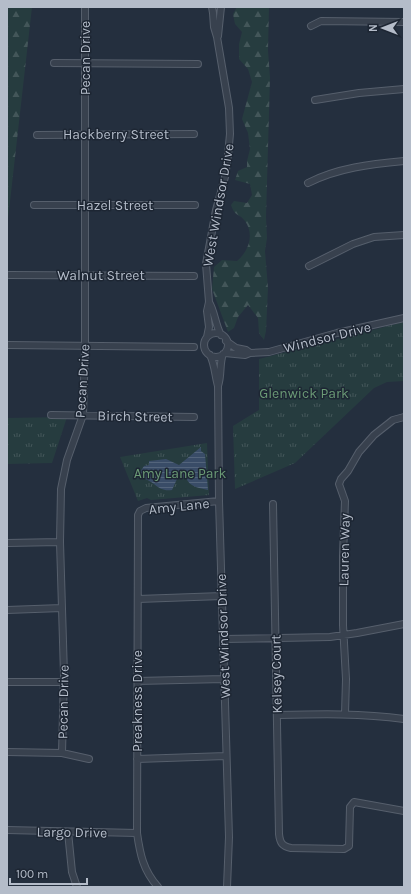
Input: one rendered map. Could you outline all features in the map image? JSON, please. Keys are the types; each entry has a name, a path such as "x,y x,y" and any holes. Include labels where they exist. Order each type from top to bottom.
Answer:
{"street":[{"name":"Pecan Drive","path":"62,753 64,682 60,542 62,484 66,473 67,460 82,415 85,346 85,7"},
{"name":"West Windsor Drive","path":"212,7 214,27 229,108 230,134 225,177 216,210 206,264 209,302 206,311 209,327 204,343 207,353 214,362 215,377 218,386 219,501 229,855 228,887"},
{"name":"West Windsor Drive","path":"217,37 221,7"},
{"path":"311,26 321,21 404,22"},
{"path":"54,63 198,64"},
{"path":"315,100 360,93 404,89"},
{"name":"Hackberry Street","path":"37,135 194,134"},
{"path":"308,183 317,178 362,165 404,161"},
{"name":"Hazel Street","path":"34,205 196,205"},
{"path":"309,266 353,244 374,237 404,235"},
{"name":"Walnut Street","path":"9,275 194,276"},
{"name":"West Windsor Drive","path":"209,302 213,309 216,325 226,341 227,346 221,361 222,376 218,386"},
{"name":"Windsor Drive","path":"224,353 245,355 250,353 269,352 336,333 404,318"},
{"path":"207,337 215,334 221,335"},
{"name":"Windsor Drive","path":"226,341 236,348 246,350 250,353"},
{"path":"7,345 194,347"},
{"path":"210,355 215,357 224,353"},
{"name":"Birch Street","path":"51,415 194,417"},
{"name":"Lauren Way","path":"345,714 346,679 343,556 345,501 339,484 343,475 348,471 359,452 374,436 393,420 404,417"},
{"name":"Amy Lane","path":"140,511 146,508 219,501"},
{"name":"Kelsey Court","path":"272,504 279,834 282,844 284,847 291,848 344,849 349,846 350,806 354,802 404,811"},
{"name":"Preakness Drive","path":"140,511 138,519 137,833 140,856 145,868 158,887"},
{"path":"7,543 60,542"},
{"path":"138,599 222,596"},
{"path":"7,610 62,608"},
{"path":"223,639 275,639 344,636 404,624"},
{"path":"137,681 224,679"},
{"path":"7,682 64,682"},
{"path":"277,715 345,714 376,715 404,719"},
{"path":"7,752 62,753 89,759"},
{"path":"137,759 226,756"},
{"name":"Largo Drive","path":"7,830 137,833"},
{"path":"68,832 72,872 77,887"}],"green space":[{"path":"7,7 32,7 7,228"},
{"path":"237,7 269,7 268,50 270,78 266,217 267,238 265,251 268,288 266,331 264,340 259,333 258,318 248,305 238,317 234,328 228,332 212,289 214,267 222,260 237,261 247,248 250,237 248,226 245,221 234,211 231,205 234,201 247,203 252,195 250,184 235,180 238,171 247,167 250,149 248,133 242,119 252,82 248,69 239,59 239,44 242,32 235,24 233,14"},
{"name":"Glenwick Park","path":"404,322 404,381 387,382 374,388 295,463 235,489 233,426 259,410 259,359"},
{"path":"67,417 52,463 7,464 7,418"},
{"name":"Amy Lane Park","path":"207,443 209,495 151,500 147,498 138,501 120,457"}],"water":[{"path":"201,447 201,451 205,454 208,490 195,487 186,478 182,477 177,479 172,490 164,490 140,476 140,472 144,466 149,465 149,461 166,459 179,465"}]}
